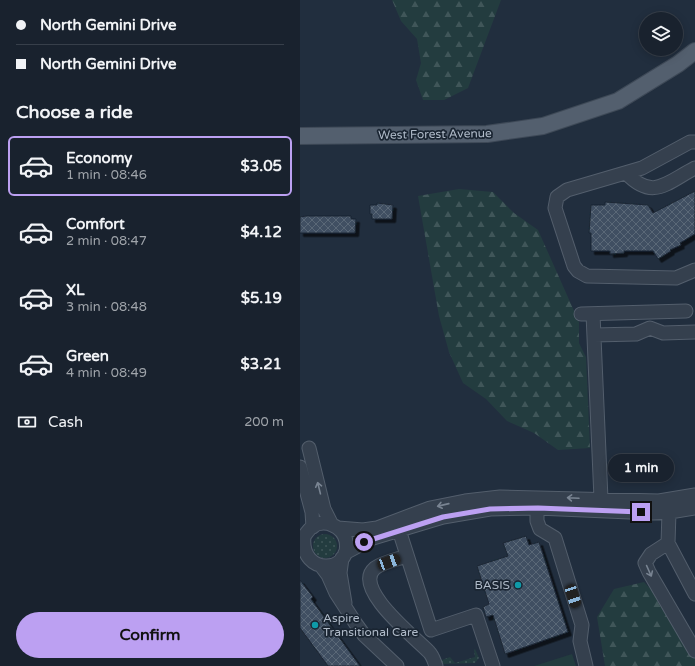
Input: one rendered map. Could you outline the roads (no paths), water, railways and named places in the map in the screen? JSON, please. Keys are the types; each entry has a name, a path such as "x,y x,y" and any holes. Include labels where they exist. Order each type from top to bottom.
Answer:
{"main road":[{"name":"West Forest Avenue","path":"300,136 487,134 544,126 618,101 678,64 695,51"}],"street":[{"path":"695,142 690,142 642,168 567,190 557,197 555,208 578,271 587,276 676,278 695,270"},
{"path":"626,173 641,186 653,189 695,168"},
{"path":"601,499 594,335 587,314 686,311"},
{"path":"649,312 650,328"},
{"path":"594,335 636,334 650,328 664,333 695,332"},
{"path":"309,448 324,509 345,540 340,573 345,606"},
{"path":"300,467 312,512 313,527"},
{"path":"397,666 364,635 336,593 328,575 322,567 305,560 302,539 313,527 319,524 335,527 377,528 430,508 482,498 513,496 659,501 695,495"},
{"path":"322,567 333,565 343,555 372,538 460,514 490,509 538,508 669,512 695,508"},
{"path":"538,508 537,521 540,529 555,538 582,625 580,641 586,666"},
{"path":"669,512 668,543 695,594"},
{"path":"399,530 431,630"},
{"path":"668,543 651,554 646,563 649,572 695,651"},
{"path":"407,556 376,567 371,572 370,584 381,605 431,654 436,666"},
{"path":"413,636 476,615 493,666"}],"place":[{"name":"BASIS","path":"518,585"},
{"name":"Aspire Transitional Care","path":"315,625"}]}
